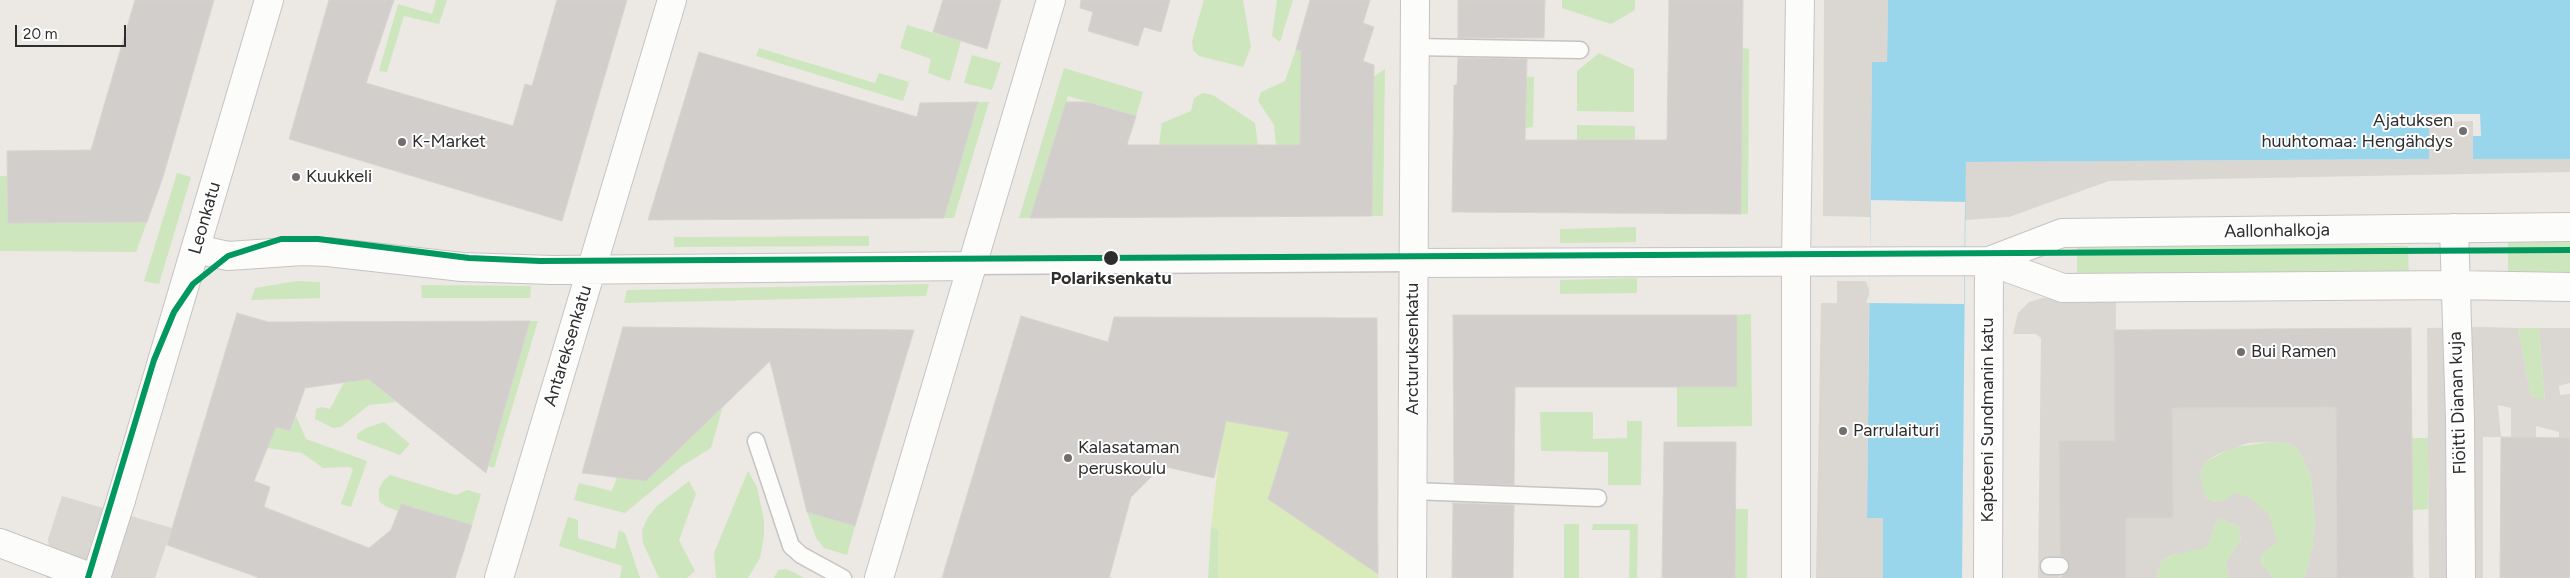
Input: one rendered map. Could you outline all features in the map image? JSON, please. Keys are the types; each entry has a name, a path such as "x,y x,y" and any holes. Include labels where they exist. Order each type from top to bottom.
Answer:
{"street":[{"name":"Leonkatu","path":"95,578 121,500 269,0"},
{"name":"Antareksenkatu","path":"499,578 672,0"},
{"path":"879,578 1051,0"},
{"name":"Arcturuksenkatu","path":"1412,578 1415,0"},
{"path":"1796,578 1796,262 1800,0"},
{"name":"Aallonhalkoja","path":"1413,263 1977,261 2062,233 2570,227"},
{"name":"Flöitti Dianan kuja","path":"2454,228 2460,419 2460,578"},
{"path":"196,249 228,256 311,251 360,254 462,267 592,269 972,266"},
{"name":"Aallonhalkoja","path":"1977,261 2063,288 2455,285 2570,287"},
{"name":"Kapteeni Sundmanin katu","path":"1977,261 1988,578"},
{"path":"0,542 95,578"}],"lane":[{"path":"1414,47 1580,50"},
{"path":"972,266 1413,263"},
{"path":"756,440 791,546 801,555 843,578"},
{"path":"1412,491 1598,498"}],"green space":[{"path":"436,0 447,0 439,24 404,16 387,72 379,71 398,4 432,14"},
{"path":"1204,0 1243,0 1251,47 1243,67 1199,56 1193,50 1192,41"},
{"path":"1277,0 1293,0 1280,42 1272,36"},
{"path":"1562,0 1635,0 1635,10 1611,24 1562,8"},
{"path":"907,25 961,41 950,81 928,73 931,59 900,48"},
{"path":"759,48 875,83 879,73 909,82 903,101 756,56"},
{"path":"1743,48 1749,49 1748,214 1741,214"},
{"path":"1296,49 1311,54 1300,87 1300,145 1276,145 1274,125 1258,101 1261,92 1285,81"},
{"path":"1599,53 1634,69 1634,112 1577,111 1577,71"},
{"path":"972,55 1001,63 992,90 964,83"},
{"path":"1064,68 1143,92 1136,116 1068,96 1030,218 1019,218"},
{"path":"1385,69 1383,216 1372,216 1373,86 1369,80"},
{"path":"1504,76 1534,77 1533,127 1525,128"},
{"path":"1203,93 1213,95 1255,123 1258,145 1159,145 1162,123 1191,111 1194,98"},
{"path":"978,102 989,102 954,218 944,218"},
{"path":"1577,125 1635,126 1635,140 1577,140"},
{"path":"177,173 191,177 159,284 144,281"},
{"path":"0,176 7,176 8,223 147,222 136,252 0,251"},
{"path":"1636,227 1636,242 1560,243 1560,229"},
{"path":"869,236 869,246 674,247 674,237"},
{"path":"2508,240 2570,240 2570,275 2508,275"},
{"path":"2077,241 2408,246 2409,276 2077,275"},
{"path":"1637,278 1637,293 1560,294 1560,280"},
{"path":"297,281 320,282 320,298 251,300 255,288"},
{"path":"929,284 926,296 624,303 627,290"},
{"path":"421,285 531,286 530,298 422,298"},
{"path":"1751,314 1752,426 1677,427 1677,387 1737,386 1737,315"},
{"path":"530,321 538,321 494,468 488,466"},
{"path":"2518,328 2539,328 2545,401 2531,397"},
{"path":"368,379 396,402 369,405 341,427 333,428 315,419 316,409 322,407 330,409 344,382"},
{"path":"723,406 711,448 682,466 625,513 574,500 579,483 612,491 617,477 646,481"},
{"path":"1540,412 1593,412 1593,439 1627,438 1627,421 1642,421 1641,485 1608,485 1608,452 1541,451"},
{"path":"296,416 306,439 367,461 351,507 341,504 353,469 349,467 323,468 302,453 267,448 275,427 290,431"},
{"path":"1223,420 1289,432 1268,499 1378,574 1378,578 1218,578 1218,529 1211,527"},
{"path":"384,422 410,444 400,455 357,439 357,434 366,428"},
{"path":"2412,438 2428,438 2428,509 2412,510"},
{"path":"2271,442 2287,443 2298,449 2311,476 2315,523 2312,550 2306,574 2303,578 2273,578 2261,563 2262,554 2277,541 2226,500 2214,502 2205,497 2201,488 2200,475 2205,462 2234,447"},
{"path":"748,471 757,487 764,520 764,536 760,558 748,578 716,578 714,553"},
{"path":"390,475 456,495 467,490 481,494 472,525 401,504 398,511 385,506 379,501 379,489 384,480"},
{"path":"689,481 696,494 679,540 695,571 687,578 659,578 643,543 642,530 648,517 657,506"},
{"path":"1735,509 1748,509 1747,578 1735,578"},
{"path":"807,512 855,526 847,555 824,548 816,538"},
{"path":"568,517 578,520 578,538 615,549 619,530 625,533 640,578 620,578 622,566 559,546"},
{"path":"2221,519 2238,526 2241,540 2226,563 2229,578 2157,578 2162,560 2210,540 2216,522"},
{"path":"1564,524 1579,524 1579,578 1564,578"},
{"path":"1593,524 1638,524 1637,578 1629,578 1630,530 1592,530"},
{"path":"1211,527 1218,529 1218,578 1208,578"},
{"path":"786,569 804,578 774,578 778,570"}],"shaded area":[{"path":"1824,0 1888,0 1887,62 1872,62 1870,217 1823,216"},
{"path":"2428,114 2438,114 2438,122 2473,121 2473,159 2570,159 2570,172 2109,181 2009,217 1965,220 1966,162 2428,159"},
{"name":"Parrulaituri","path":"1837,281 1866,281 1870,292 1866,303 1869,303 1867,517 1884,518 1883,578 1816,578 1821,303 1837,303"},
{"path":"2063,297 2116,300 2115,441 2059,441 2060,578 2038,578 2041,338 2036,334 2013,334 2018,313 2029,302 2043,298"},
{"path":"2427,328 2518,328 2531,397 2545,400 2539,328 2570,328 2570,383 2559,386 2560,395 2570,394 2570,438 2559,438 2559,432 2536,426 2536,437 2511,437 2511,408 2498,405 2501,437 2483,437 2483,578 2429,578"},
{"path":"2336,407 2337,578 2303,578 2306,574 2312,550 2315,523 2311,476 2298,449 2287,443 2271,442 2248,443 2218,454 2205,462 2200,475 2205,497 2214,502 2226,500 2234,493 2249,497 2270,516 2277,542 2262,554 2261,563 2273,578 2229,578 2226,563 2241,540 2238,526 2221,519 2216,522 2205,548 2173,555 2162,560 2157,578 2126,578 2126,518 2173,518 2161,408"},
{"path":"62,496 172,528 155,578 46,578 51,562 48,539"}],"water":[{"path":"1888,0 2570,0 2570,159 2473,159 2473,136 2481,136 2480,114 2429,114 2429,159 1966,162 1962,578 1883,578 1883,518 1867,518 1872,62 1887,62"}],"pier":[{"path":"1871,200 1965,202 1964,304 1869,303"}],"building":[{"path":"135,0 214,0 163,177 147,222 8,223 7,151 91,150"},
{"path":"329,0 394,0 366,83 513,126 525,84 532,86 557,0 627,0 562,221 289,139"},
{"path":"943,0 1001,0 987,49 933,32"},
{"path":"1081,0 1170,0 1161,32 1144,27 1138,46 1088,31 1093,12 1080,8"},
{"path":"1310,0 1370,0 1363,23 1374,27 1363,61 1374,65 1372,216 1030,218 1066,102 1087,102 1136,116 1127,145 1300,145 1301,51 1296,49"},
{"path":"1458,0 1545,0 1544,38 1458,38"},
{"path":"1669,0 1743,0 1741,214 1452,212 1454,85 1457,85 1458,58 1527,59 1525,140 1667,140"},
{"path":"699,52 917,117 920,103 978,102 944,218 648,220"},
{"path":"237,313 268,322 530,321 486,473 368,379 305,388 290,431 276,427 254,481 270,487 264,507 369,548 391,530 401,504 472,525 455,578 260,578 167,545"},
{"path":"1453,315 1737,315 1737,387 1515,387 1514,485 1454,483"},
{"name":"Kalasataman peruskoulu","path":"1021,316 1108,342 1114,317 1377,318 1378,574 1268,499 1289,432 1226,421 1214,478 1162,466 1131,497 1109,578 942,578"},
{"path":"623,327 914,330 855,526 807,512 770,361 646,481 582,473"},
{"path":"2411,328 2413,578 2337,578 2336,407 2172,408 2173,518 2126,518 2126,578 2060,578 2068,571 2070,566 2065,558 2060,556 2059,441 2115,441 2114,330"},
{"path":"2501,437 2570,438 2570,578 2500,578"},
{"path":"1664,442 1736,442 1735,578 1662,578"},
{"path":"1453,503 1514,505 1513,578 1452,578"}],"transit line":[{"path":"88,578 154,360 174,312 193,284 228,256 281,239 318,239 469,258 540,261 2570,250"}],"place":[{"name":"Ajatuksen huuhtomaa: Hengähdys","path":"2463,131"},
{"name":"K-Market","path":"402,142"},
{"name":"Kuukkeli","path":"296,177"},
{"name":"Polariksenkatu","path":"1111,258"},
{"name":"Bui Ramen","path":"2241,352"},
{"name":"Parrulaituri","path":"1843,431"},
{"name":"Kalasataman peruskoulu","path":"1068,458"}]}
